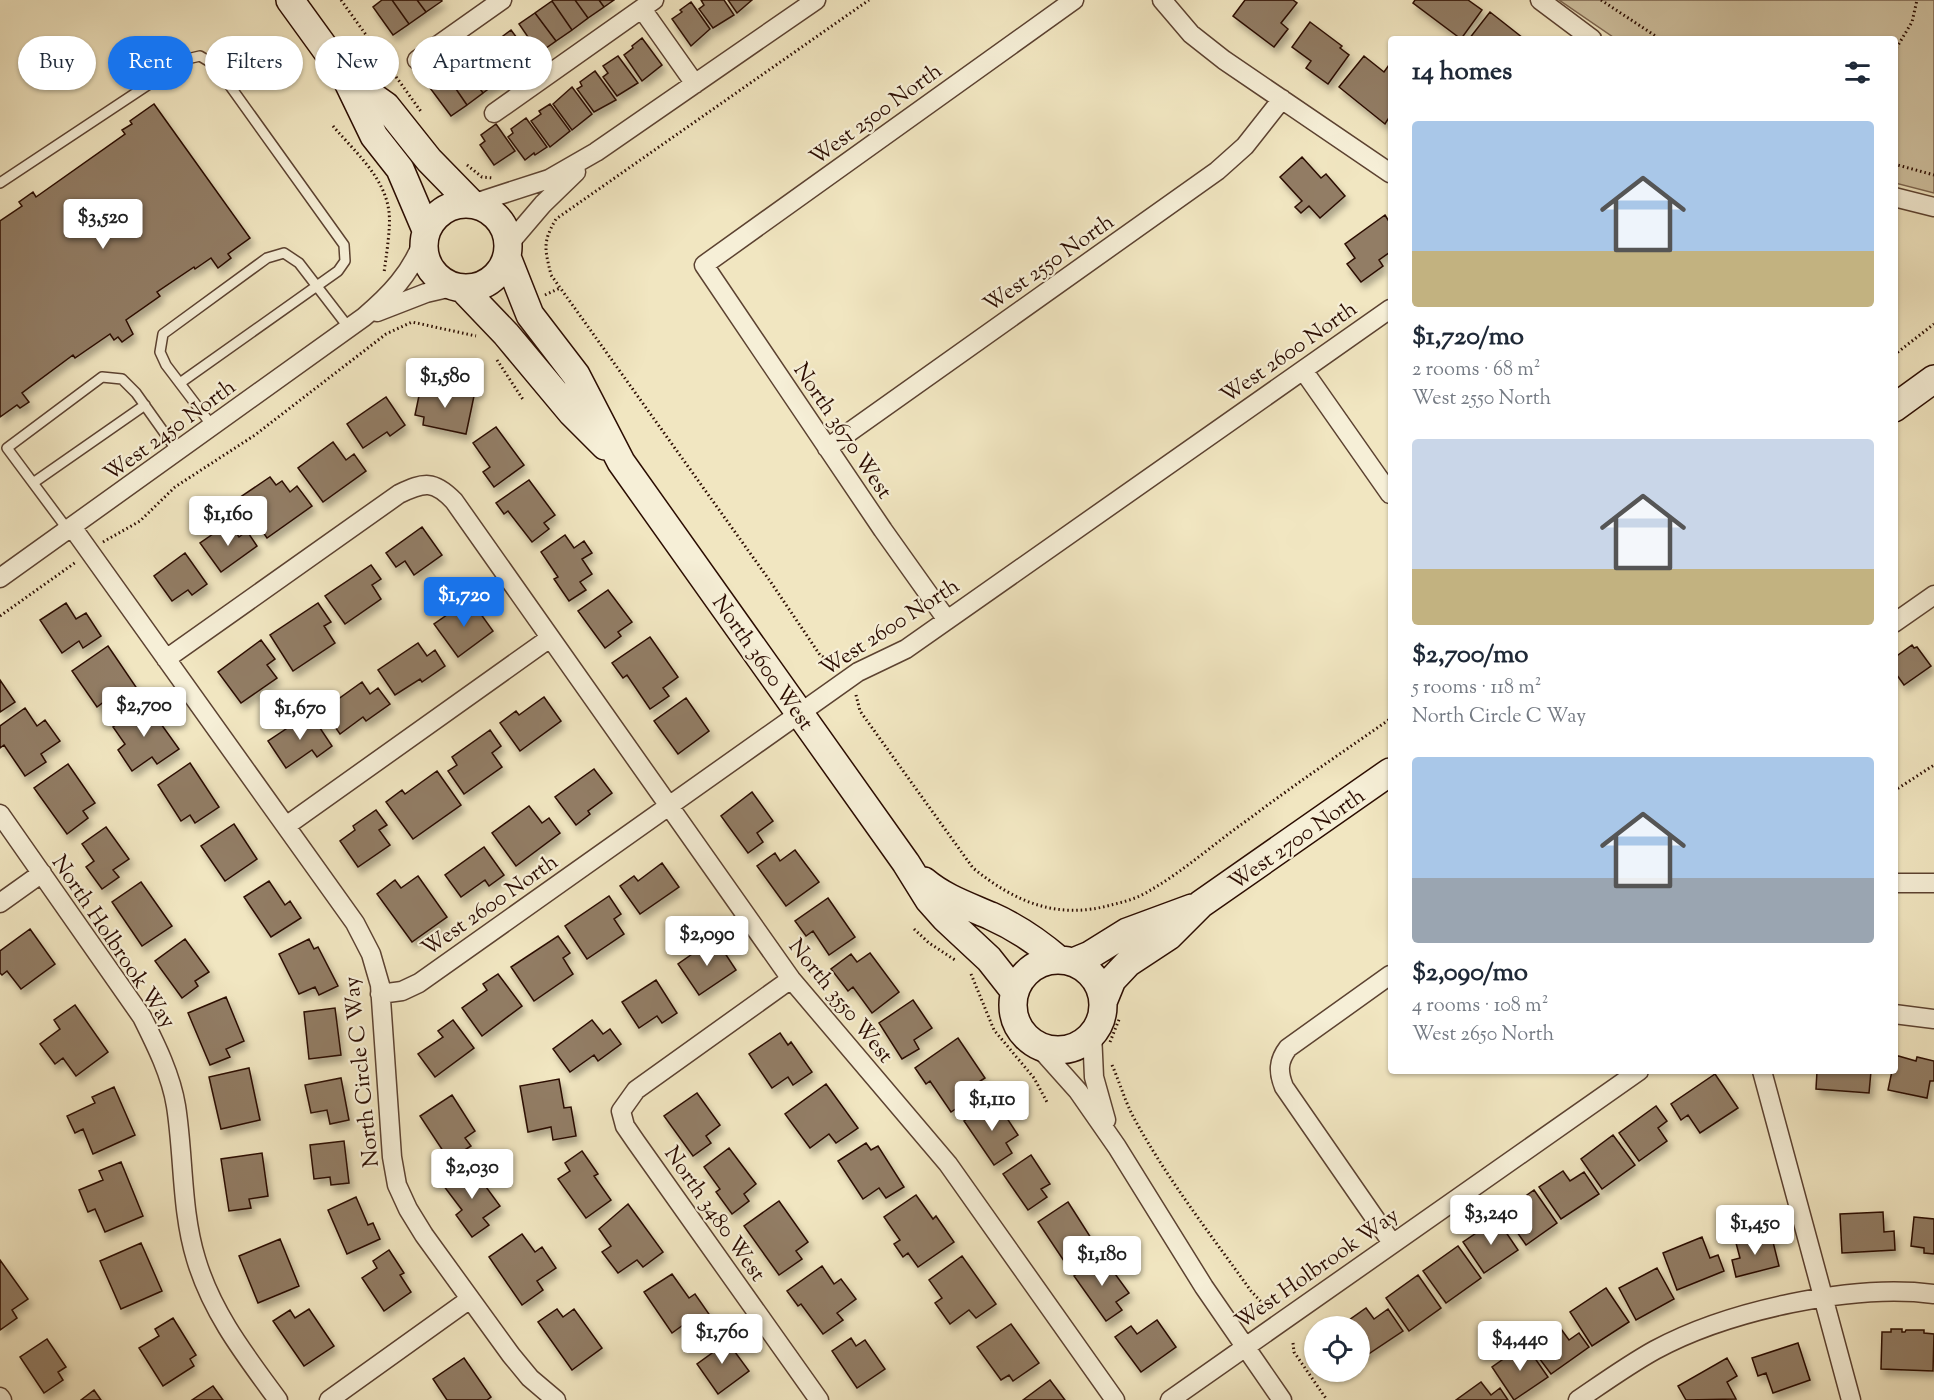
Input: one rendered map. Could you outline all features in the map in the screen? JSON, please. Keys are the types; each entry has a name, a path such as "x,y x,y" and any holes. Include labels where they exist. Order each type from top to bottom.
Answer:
{"street":[{"path":"290,0 316,36"},
{"path":"451,36 502,0"},
{"path":"596,152 543,204 508,251 495,277 486,284 458,288 433,274 423,253 425,236 432,220 440,212 451,206 473,203 549,179 596,152 816,0"},
{"name":"West 2500 North","path":"704,265 1074,0"},
{"path":"1162,0 1191,34 1224,60 1388,172"},
{"path":"1540,0 1588,36"},
{"path":"494,113 648,4 695,84"},
{"path":"352,90 374,136 399,169 425,236"},
{"path":"364,90 386,106 429,160 473,203 494,214 502,223 507,234 508,251"},
{"name":"West 2550 North","path":"827,448 1217,171 1245,146 1282,99"},
{"path":"1898,198 1934,207"},
{"name":"West 2450 North","path":"0,578 364,317 400,283 416,262 425,236"},
{"name":"North 3600 West","path":"508,251 530,315 576,375 621,462 906,863 929,900 945,918 989,958 1015,992"},
{"name":"North 3670 West","path":"704,265 827,448 947,620"},
{"name":"West 2450 North","path":"364,317 426,292 458,288"},
{"name":"North 3600 West","path":"458,288 506,334 572,414 621,462"},
{"name":"West 2600 North","path":"380,994 402,991 418,983 858,672 906,649 1388,310"},
{"path":"1303,370 1388,491"},
{"path":"1898,405 1931,378"},
{"name":"North 3550 West","path":"166,659 399,494 413,487 430,484 443,489 454,501 791,979 948,1164 1115,1400"},
{"name":"North Circle C Way","path":"70,529 356,923 371,954 380,986 392,1157 397,1185 408,1209 424,1234 511,1355 530,1378 556,1400"},
{"path":"1898,620 1934,595"},
{"path":"286,826 550,638"},
{"name":"West 2700 North","path":"1111,1008 1109,985 1119,970 1169,936 1202,904 1388,772"},
{"name":"North Holbrook Way","path":"0,814 142,1017 154,1041 168,1073 176,1105 187,1217 195,1257 206,1289 223,1323 278,1400"},
{"name":"North 3600 West","path":"906,863 940,892 1013,927 1066,961"},
{"path":"0,903 42,873"},
{"path":"1898,883 1934,883"},
{"name":"West 2700 North","path":"1066,961 1090,955 1127,932 1202,904"},
{"path":"1117,1147 1107,1124 1097,1090 1092,1055 1100,1039 1100,1021 1111,1008 1092,976 1081,966 1066,961 1044,962 1031,968 1021,979 1015,992 1013,1007 1016,1022 1024,1035 1036,1044 1077,1091 1117,1147 1162,1223 1282,1400"},
{"path":"1388,976 1288,1048 1280,1063 1279,1071 1284,1087 1392,1243"},
{"name":"North 3480 West","path":"791,979 636,1090 621,1111 626,1126 636,1142 809,1397"},
{"path":"1898,1014 1934,1019"},
{"path":"1036,1044 1051,1049 1066,1048 1100,1039"},
{"name":"West Holbrook Way","path":"1170,1400 1635,1074"},
{"path":"1763,1074 1851,1400"},
{"path":"1578,1400 1656,1350 1688,1335 1732,1320 1823,1298 1878,1292 1934,1294"},
{"path":"329,1400 470,1299"}],"lane":[{"path":"0,183 187,59 200,56 215,65 344,245 345,261 338,271 180,383"},
{"path":"213,427 166,365 160,352 163,334 267,258 284,253 299,263 349,328"},
{"path":"70,529 3,450 102,377 122,379 145,405 178,452"},
{"path":"33,483 145,405"}],"path":[{"path":"341,0 423,114"},
{"path":"840,672 834,663 820,655 551,275 545,244 556,219 869,0"},
{"path":"1601,0 1655,36"},
{"path":"1898,45 1912,22 1917,0"},
{"path":"333,126 376,177 384,190 389,213 384,275"},
{"path":"466,165 482,177 502,179"},
{"path":"1898,165 1934,175"},
{"path":"540,297 560,288"},
{"path":"103,542 140,520 175,488 255,435 386,334 412,322 481,338"},
{"path":"1898,353 1934,324"},
{"path":"492,352 524,401"},
{"path":"0,616 71,566"},
{"path":"852,688 857,696 860,711 973,868 994,885 1026,902 1068,911 1091,910 1126,901 1148,892 1262,808 1388,720"},
{"path":"1898,788 1934,765"},
{"path":"914,929 929,943 963,965"},
{"path":"970,972 994,1030 1034,1078 1047,1102"},
{"path":"1100,1039 1117,1029 1111,1008"},
{"path":"1108,1057 1131,1112 1150,1146 1251,1292 1264,1305"},
{"path":"1293,1342 1294,1352 1326,1400"}],"shaded area":[{"path":"1559,0 1934,0 1934,193 1898,184 1898,36 1612,36"}],"building":[{"path":"382,0 392,0 409,24 393,35 373,7"},
{"path":"392,0 417,0 426,12 409,24"},
{"path":"417,0 441,0 442,1 426,12"},
{"path":"553,0 575,0 588,18 572,30"},
{"path":"575,0 599,0 604,7 588,18"},
{"path":"599,0 614,0 604,7"},
{"path":"701,0 724,0 734,15 713,28 699,9 704,5"},
{"path":"728,0 752,0 737,13"},
{"path":"1245,0 1293,0 1297,3 1281,23 1288,29 1274,47 1233,16"},
{"path":"1415,0 1468,0 1482,10 1463,36 1457,36 1413,3"},
{"path":"552,1 572,30 556,41 535,13"},
{"path":"691,2 710,29 691,46 672,19"},
{"path":"1490,12 1520,36 1471,36"},
{"path":"535,13 556,41 552,44 552,36 527,36 519,24"},
{"path":"1310,22 1342,46 1340,48 1349,55 1328,84 1306,68 1311,61 1292,47"},
{"path":"511,30 516,36 503,36"},
{"path":"642,38 662,65 642,81 624,55"},
{"path":"618,56 638,83 617,96 603,77 608,73 603,66"},
{"path":"1364,56 1384,72 1388,66 1388,119 1385,124 1339,87"},
{"path":"595,71 616,100 594,112 577,89 582,86 580,82"},
{"path":"572,87 592,114 572,130 553,104"},
{"path":"432,90 457,90 467,105 451,116"},
{"path":"457,90 481,90 483,93 467,105"},
{"path":"154,104 250,238 228,254 231,258 218,268 211,258 157,292 160,296 126,320 133,334 122,342 118,337 114,340 110,334 75,358 73,355 22,393 29,402 20,408 17,405 0,417 0,221 22,206 19,202 33,192 36,197 125,134 122,130 132,124 130,121"},
{"path":"550,104 570,131 550,147 531,121 541,114 539,111"},
{"path":"526,118 547,147 525,160 508,137 513,133 511,129"},
{"path":"496,124 515,151 494,165 480,145 485,141 481,135"},
{"path":"1302,157 1321,178 1326,174 1345,196 1320,218 1309,206 1301,213 1295,207 1302,201 1280,177"},
{"path":"1385,215 1388,220 1388,253 1379,260 1383,266 1361,282 1347,264 1355,258 1345,244"},
{"path":"421,386 474,396 466,434 423,425 424,417 415,415"},
{"path":"386,397 405,425 390,436 387,432 363,448 347,424"},
{"path":"496,427 524,465 494,487 483,472 490,467 473,443"},
{"path":"333,442 346,460 354,454 366,471 323,502 298,468"},
{"path":"270,477 276,485 282,481 290,492 297,486 312,506 267,538 239,498"},
{"path":"529,480 555,515 544,523 549,529 532,542 508,511 504,514 496,503"},
{"path":"229,523 239,537 247,531 257,546 221,572 200,543"},
{"path":"422,527 442,555 414,575 405,561 396,567 386,553"},
{"path":"565,535 574,548 584,541 592,553 582,559 592,574 580,582 586,590 569,601 554,579 558,577 541,552"},
{"path":"185,553 207,584 192,595 188,590 172,601 154,576"},
{"path":"371,565 381,579 372,585 381,599 345,624 325,596"},
{"path":"608,590 632,622 618,632 621,636 605,648 578,611"},
{"path":"470,599 493,631 458,657 434,624"},
{"path":"66,603 76,619 86,613 101,636 83,648 79,641 62,653 40,620"},
{"path":"318,603 331,622 324,626 335,643 293,671 270,635"},
{"path":"650,637 678,677 663,688 669,696 650,709 627,675 623,678 612,663"},
{"path":"261,640 275,659 267,665 277,678 241,703 218,672"},
{"path":"418,643 427,656 435,650 445,666 422,682 420,679 395,695 378,670"},
{"path":"1912,645 1914,648 1917,647 1931,666 1904,685 1898,677 1898,655"},
{"path":"108,646 138,690 115,706 109,698 97,707 72,671"},
{"path":"0,680 15,702 0,712"},
{"path":"362,682 370,694 378,688 390,704 366,721 363,717 340,734 323,710"},
{"path":"544,697 561,721 520,751 500,723 516,711 519,715"},
{"path":"686,698 709,731 678,754 654,721"},
{"path":"146,703 179,749 157,764 152,757 132,771 118,750 125,744 113,727"},
{"path":"25,708 37,726 45,720 60,741 41,754 46,762 25,776 4,745 0,748 0,726"},
{"path":"310,713 332,746 317,757 312,750 286,768 268,741"},
{"path":"490,730 501,746 492,753 502,767 464,794 448,771 457,765 452,757"},
{"path":"190,763 219,807 195,823 190,815 181,821 158,785"},
{"path":"68,764 95,803 83,811 88,818 67,834 34,788"},
{"path":"594,769 612,793 588,811 590,814 576,825 555,797"},
{"path":"437,771 461,805 413,839 386,802 402,790 405,794"},
{"path":"752,792 773,821 757,833 763,842 748,853 721,816"},
{"path":"529,806 542,823 549,818 560,833 516,866 492,833"},
{"path":"376,810 387,825 379,830 390,845 358,867 340,841 355,830 353,826"},
{"path":"234,824 257,859 225,881 201,846"},
{"path":"106,827 129,859 113,870 119,877 102,889 86,867 94,861 82,844"},
{"path":"484,847 504,875 489,886 485,880 461,897 445,875"},
{"path":"795,850 819,882 786,906 757,866 775,853 780,861"},
{"path":"662,863 679,887 640,914 620,886 634,876 638,881"},
{"path":"418,876 447,917 412,942 377,894 395,880 401,888"},
{"path":"269,881 285,905 290,901 301,918 271,937 244,897"},
{"path":"141,882 172,926 142,946 112,902"},
{"path":"609,896 621,914 614,919 624,934 587,959 565,926"},
{"path":"828,898 855,937 829,955 813,931 806,936 795,921"},
{"path":"30,929 55,964 21,989 7,971 2,975 0,973 0,951"},
{"path":"558,936 570,953 563,958 573,974 534,1001 511,967"},
{"path":"715,938 736,970 699,995 678,964"},
{"path":"185,939 209,972 195,981 198,986 182,998 155,961"},
{"path":"309,939 314,949 318,947 338,986 319,995 315,987 299,994 279,954"},
{"path":"870,953 899,992 872,1013 853,987 848,991 831,969 851,954 857,962"},
{"path":"498,974 522,1006 482,1036 462,1008 487,990 483,984"},
{"path":"656,980 677,1013 662,1023 657,1016 639,1028 622,1002"},
{"path":"226,997 244,1041 226,1049 230,1057 210,1065 188,1013"},
{"path":"913,1000 932,1028 914,1040 919,1049 902,1059 879,1023"},
{"path":"75,1005 108,1052 76,1076 63,1058 55,1064 40,1044 60,1029 54,1020"},
{"path":"335,1008 341,1055 309,1059 304,1012"},
{"path":"453,1020 474,1048 435,1077 418,1054 443,1037 438,1031"},
{"path":"592,1020 603,1034 610,1029 621,1044 598,1061 594,1055 570,1072 553,1049"},
{"path":"780,1033 788,1045 791,1042 812,1072 793,1085 788,1077 772,1088 749,1054"},
{"path":"958,1038 985,1078 971,1087 976,1095 951,1112 930,1081 926,1084 915,1068"},
{"path":"1898,1056 1916,1061 1917,1057 1934,1061 1934,1081 1930,1081 1927,1098 1888,1090 1891,1074 1898,1074"},
{"path":"249,1068 260,1120 221,1129 209,1077"},
{"path":"1715,1074 1738,1108 1700,1133 1688,1115 1681,1120 1671,1104"},
{"path":"1817,1074 1871,1074 1869,1093 1816,1089"},
{"path":"341,1078 349,1120 330,1124 327,1110 311,1113 305,1085"},
{"path":"559,1079 564,1108 571,1107 576,1136 553,1140 551,1127 528,1132 520,1086"},
{"path":"826,1084 858,1128 836,1143 829,1134 810,1148 785,1114"},
{"path":"114,1087 135,1135 93,1154 83,1129 75,1133 67,1116 95,1103 92,1097"},
{"path":"697,1093 720,1125 706,1136 711,1143 693,1156 664,1116"},
{"path":"452,1095 475,1131 465,1138 471,1146 449,1160 420,1116"},
{"path":"995,1100 1018,1135 1006,1143 1012,1153 994,1165 964,1121"},
{"path":"1656,1106 1667,1121 1658,1128 1667,1141 1639,1161 1619,1133"},
{"path":"1613,1135 1635,1165 1602,1189 1581,1159"},
{"path":"344,1141 349,1183 331,1185 330,1177 314,1179 310,1145"},
{"path":"866,1143 871,1150 878,1146 904,1187 886,1198 879,1188 863,1199 838,1161"},
{"path":"729,1148 756,1184 744,1194 749,1201 732,1214 716,1192 720,1189 704,1167"},
{"path":"582,1151 598,1174 594,1176 611,1200 586,1218 558,1179 570,1171 565,1163"},
{"path":"262,1153 268,1196 249,1199 251,1208 229,1211 221,1159"},
{"path":"1031,1155 1050,1184 1041,1189 1047,1197 1028,1210 1003,1174"},
{"path":"121,1162 143,1216 105,1232 95,1209 88,1212 79,1190 103,1180 99,1171"},
{"path":"470,1165 500,1206 483,1218 489,1225 472,1237 456,1215 462,1210 443,1185"},
{"path":"1563,1171 1570,1181 1584,1172 1599,1194 1561,1219 1539,1187"},
{"path":"1534,1190 1557,1223 1526,1245 1503,1212"},
{"path":"916,1195 933,1219 936,1216 954,1242 918,1267 908,1253 903,1257 894,1244 900,1240 884,1217"},
{"path":"356,1197 368,1225 373,1223 380,1239 347,1254 328,1210"},
{"path":"779,1201 808,1242 796,1251 802,1259 779,1275 744,1226"},
{"path":"1068,1202 1091,1238 1080,1245 1087,1254 1068,1267 1038,1222"},
{"path":"628,1204 663,1252 643,1267 637,1260 618,1273 602,1252 611,1246 599,1229"},
{"path":"1883,1212 1884,1232 1894,1231 1895,1250 1842,1253 1840,1214"},
{"path":"1914,1217 1934,1219 1934,1254 1924,1253 1924,1248 1911,1246"},
{"path":"1497,1219 1518,1250 1484,1273 1463,1242"},
{"path":"522,1234 535,1252 542,1247 556,1268 537,1281 543,1290 522,1305 489,1257"},
{"path":"1771,1234 1779,1266 1736,1277 1732,1260 1740,1258 1736,1243"},
{"path":"1702,1237 1710,1258 1718,1255 1724,1271 1677,1290 1663,1253"},
{"path":"280,1239 299,1286 258,1303 239,1256"},
{"path":"141,1243 162,1291 121,1309 100,1261"},
{"path":"1458,1246 1481,1278 1446,1303 1423,1271"},
{"path":"389,1250 404,1273 400,1275 411,1292 384,1311 362,1278 377,1268 373,1261"},
{"path":"962,1256 996,1304 976,1318 969,1310 950,1324 935,1303 942,1298 929,1280"},
{"path":"1102,1256 1129,1293 1116,1302 1122,1310 1106,1321 1074,1276"},
{"path":"0,1260 28,1299 12,1310 17,1318 0,1330"},
{"path":"822,1266 834,1284 841,1279 856,1299 837,1313 843,1320 823,1334 801,1304 798,1306 787,1291"},
{"path":"1657,1268 1674,1299 1636,1320 1619,1288"},
{"path":"672,1274 689,1298 695,1294 711,1317 695,1328 690,1320 672,1333 644,1292"},
{"path":"1418,1275 1441,1308 1409,1331 1386,1298"},
{"path":"1606,1288 1629,1322 1592,1346 1570,1312"},
{"path":"1366,1308 1374,1319 1388,1309 1403,1331 1370,1353 1370,1316 1355,1316"},
{"path":"309,1309 334,1346 304,1366 273,1321 290,1310 295,1318"},
{"path":"557,1309 563,1317 574,1309 602,1348 572,1370 538,1322"},
{"path":"173,1318 196,1355 190,1359 194,1366 163,1386 139,1348 159,1336 155,1329"},
{"path":"1157,1320 1176,1347 1141,1372 1115,1337 1131,1326 1137,1334"},
{"path":"1011,1324 1039,1363 1013,1381 1009,1375 1001,1380 977,1347"},
{"path":"1561,1329 1569,1340 1579,1333 1589,1347 1551,1374 1533,1350"},
{"path":"1891,1329 1902,1329 1902,1332 1924,1330 1924,1333 1934,1334 1933,1371 1881,1369 1882,1332 1891,1332"},
{"path":"721,1333 749,1371 718,1394 697,1364 712,1353 706,1344"},
{"path":"851,1338 856,1346 865,1340 885,1369 857,1388 832,1351"},
{"path":"47,1339 66,1367 58,1372 63,1380 44,1393 20,1357"},
{"path":"1798,1343 1810,1380 1773,1393 1766,1373 1758,1376 1752,1358"},
{"path":"1525,1344 1548,1377 1514,1400 1492,1367"},
{"path":"464,1358 491,1397 487,1400 447,1400 433,1379"},
{"path":"1727,1358 1737,1376 1727,1382 1736,1399 1686,1400 1678,1386"},
{"path":"1050,1380 1065,1400 1023,1400"},
{"path":"1481,1382 1491,1395 1500,1388 1508,1400 1456,1400"},
{"path":"213,1386 223,1400 192,1400"},
{"path":"94,1390 101,1400 81,1400"}]}
